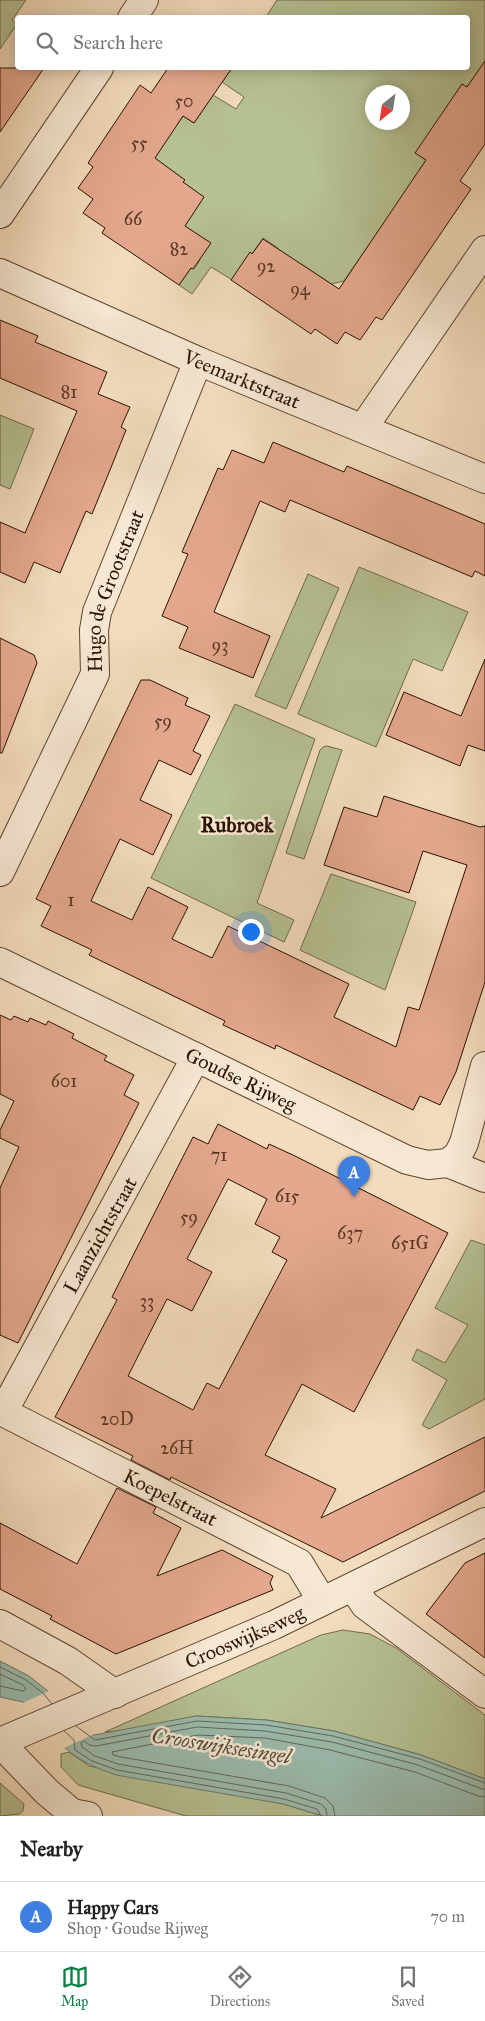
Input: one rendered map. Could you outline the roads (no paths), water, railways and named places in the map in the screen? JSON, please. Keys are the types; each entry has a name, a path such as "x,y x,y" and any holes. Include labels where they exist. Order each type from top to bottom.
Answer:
{"street":[{"path":"134,15 144,0"},
{"path":"0,214 98,70"},
{"path":"363,428 485,250"},
{"name":"Veemarktstraat","path":"0,273 198,361 485,479"},
{"name":"Hugo de Grootstraat","path":"0,872 95,674 94,630 97,612 198,361"},
{"name":"Goudse Rijweg","path":"0,962 407,1160 428,1165 448,1163 485,1178"},
{"name":"Laanzichtstraat","path":"3,1412 196,1057"},
{"path":"448,1163 458,1155 464,1143 485,1066"},
{"name":"Koepelstraat","path":"3,1412 299,1563 322,1601"},
{"name":"Crooswijkseweg","path":"77,1815 47,1792 0,1742 274,1625 485,1522"},
{"path":"353,1587 365,1605 485,1694"},
{"path":"0,1624 68,1661 115,1694"}],"water":[{"name":"Crooswijksesingel","path":"0,1661 29,1676 49,1692 94,1735 196,1716 266,1720 334,1731 421,1755 485,1779 485,1816 323,1816 283,1804 116,1775 88,1764 70,1752 64,1747 70,1743 23,1702 0,1697"}],"place":[{"name":"Happy Cars","path":"354,1197"}],"district":[{"name":"Rubroek","path":"237,825"}]}
